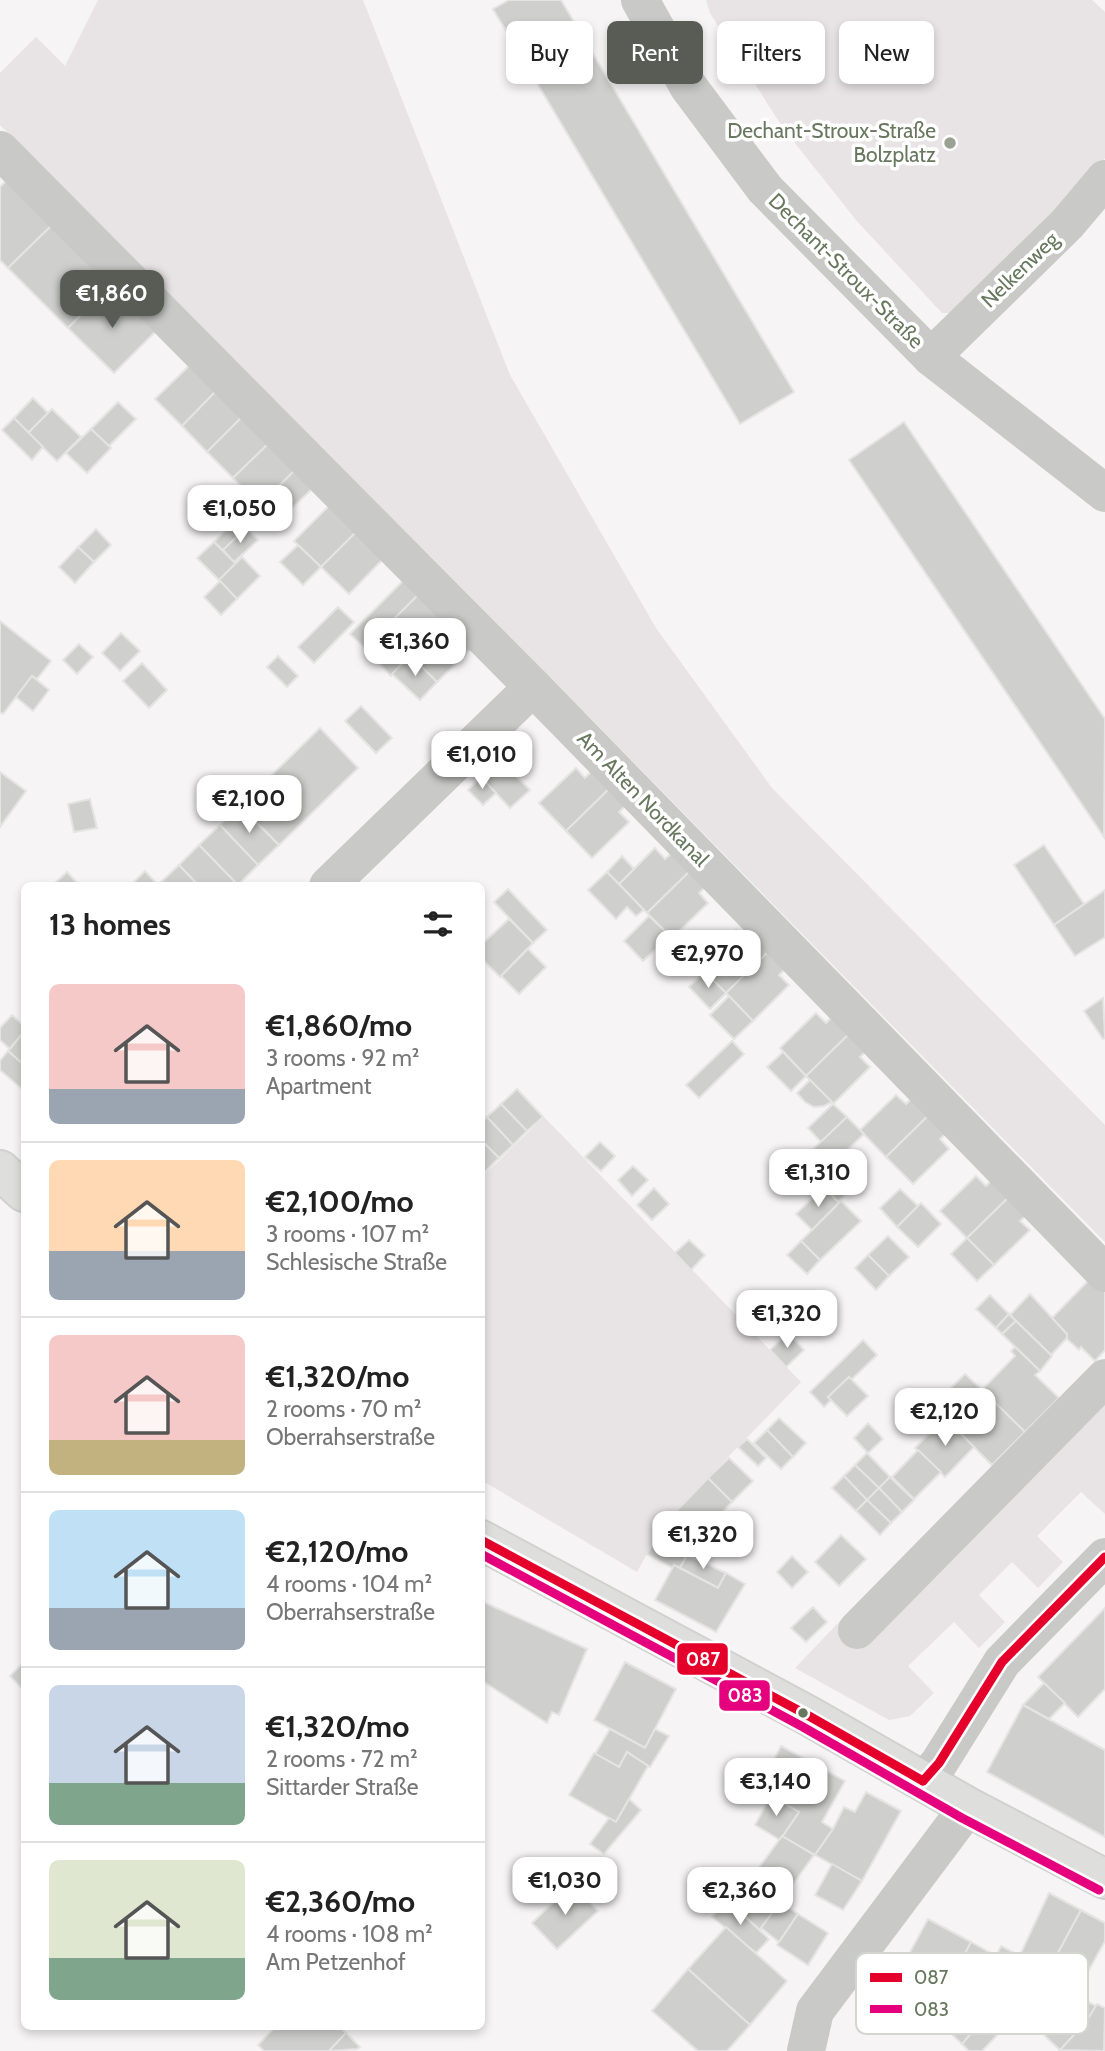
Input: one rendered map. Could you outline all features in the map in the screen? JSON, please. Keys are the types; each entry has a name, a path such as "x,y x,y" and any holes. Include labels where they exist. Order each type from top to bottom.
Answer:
{"street":[{"name":"Dechant-Stroux-Straße","path":"640,0 688,86 765,189 931,356 1105,493"},
{"name":"Am Alten Nordkanal","path":"0,150 533,687 1105,1273"},
{"name":"Nelkenweg","path":"931,356 1067,224 1105,179"},
{"path":"332,882 533,687"},
{"path":"857,1629 1105,1378"},
{"path":"485,1542 809,1716 968,1807 1105,1879"},
{"path":"923,1781 939,1763 1002,1662 1105,1557"},
{"path":"858,1953 968,1807"},
{"path":"806,2051 815,2011 856,1956"}],"shaded area":[{"path":"98,0 363,0 510,375 656,628 772,788 1105,1125 1105,1242 488,614 0,125 0,73 36,37 65,66"},
{"name":"Dechant-Stroux-Straße Bolzplatz","path":"706,0 1092,0 1105,12 1105,158 1056,215 955,313 942,313 856,220 783,128 755,84 825,84 825,21 717,21 717,24"},
{"path":"544,1117 801,1382 663,1524 637,1572 485,1482 485,1174"},
{"path":"1105,1395 1105,1514 1081,1492 1037,1536 1063,1562 1038,1588 1012,1562 979,1595 1005,1622 979,1648 954,1622 908,1666 934,1693 910,1716 889,1720 795,1668 840,1621 863,1643"}],"building":[{"path":"509,0 561,0 573,21 506,21 506,31 493,9"},
{"path":"593,54 607,77 607,84 611,84 794,392 740,424 538,84 593,84"},
{"path":"6,181 51,226 8,268 0,260 0,187"},
{"path":"51,226 110,286 68,328 8,268"},
{"path":"110,286 156,331 114,373 68,328"},
{"path":"190,365 216,391 182,426 155,399"},
{"path":"216,391 242,417 207,452 182,426"},
{"path":"33,398 48,413 28,433 14,418"},
{"path":"118,402 136,419 109,446 91,429"},
{"path":"52,409 81,437 57,461 28,433"},
{"path":"242,417 268,444 233,478 207,452"},
{"path":"14,418 43,447 32,460 2,430"},
{"path":"904,422 1105,719 1104,837 849,460"},
{"path":"91,429 111,448 87,473 66,453"},
{"path":"268,444 295,470 260,505 233,478"},
{"path":"295,470 313,488 277,522 260,505"},
{"path":"330,505 357,531 321,567 294,541"},
{"path":"237,519 246,528 223,550 214,542"},
{"path":"246,528 258,540 234,562 223,550"},
{"path":"96,529 111,545 94,562 78,547"},
{"path":"357,531 383,559 349,594 321,567"},
{"path":"214,542 236,564 219,580 197,558"},
{"path":"298,545 321,567 303,585 280,562"},
{"path":"78,547 94,562 75,583 59,567"},
{"path":"242,557 260,576 237,599 219,580"},
{"path":"404,580 419,594 365,648 350,634"},
{"path":"220,581 237,599 221,615 204,597"},
{"path":"419,594 446,620 411,656 384,629"},
{"path":"338,607 354,622 314,663 298,647"},
{"path":"446,620 472,648 437,682 411,656"},
{"path":"0,621 51,661 37,679 32,676 3,714 0,712"},
{"path":"384,629 410,655 391,676 365,648"},
{"path":"121,633 140,651 120,671 102,653"},
{"path":"79,644 93,657 77,674 63,660"},
{"path":"410,655 437,682 420,700 392,674"},
{"path":"278,656 298,676 287,687 267,667"},
{"path":"142,663 167,690 149,708 123,681"},
{"path":"32,676 49,690 33,711 16,697"},
{"path":"361,706 392,738 376,753 345,721"},
{"path":"320,728 358,768 279,845 240,806"},
{"path":"499,759 530,790 510,808 481,777"},
{"path":"576,768 585,778 594,769 611,787 566,831 539,803"},
{"path":"0,772 26,791 0,827"},
{"path":"481,777 496,793 483,805 468,790"},
{"path":"611,787 628,803 619,812 629,822 592,858 566,831"},
{"path":"90,799 97,828 74,832 68,804"},
{"path":"240,806 279,845 258,865 220,825"},
{"path":"220,825 258,865 241,882 235,882 199,845"},
{"path":"199,845 235,882 195,882 179,865"},
{"path":"1044,845 1084,904 1054,925 1014,865"},
{"path":"655,848 665,859 674,851 692,869 647,913 619,884"},
{"path":"622,856 634,869 619,884 607,872"},
{"path":"179,865 195,882 161,882"},
{"path":"692,869 707,885 699,893 708,903 672,938 647,913"},
{"path":"145,871 155,882 134,882"},
{"path":"67,872 76,882 56,882"},
{"path":"607,872 644,910 636,916 627,907 616,919 588,890"},
{"path":"508,889 547,930 533,943 494,902"},
{"path":"1105,890 1105,937 1075,956 1054,925"},
{"path":"649,916 670,936 643,961 624,941"},
{"path":"509,919 533,943 500,977 485,962 485,941"},
{"path":"736,930 746,941 755,933 771,949 726,993 699,966"},
{"path":"528,949 546,967 519,994 501,976"},
{"path":"771,949 788,966 779,975 789,985 753,1021 726,993"},
{"path":"705,972 726,993 710,1009 689,987"},
{"path":"729,996 753,1021 734,1039 710,1015"},
{"path":"1103,998 1105,1038 1103,1039 1084,1011"},
{"path":"816,1013 826,1023 835,1014 852,1031 806,1076 780,1048"},
{"path":"12,1015 21,1023 21,1036 10,1049 0,1040 0,1028"},
{"path":"852,1031 869,1048 860,1057 870,1067 833,1104 806,1076"},
{"path":"21,1036 21,1062 8,1051"},
{"path":"732,1041 744,1054 699,1098 686,1085"},
{"path":"8,1051 21,1062 21,1088 0,1070 0,1061"},
{"path":"783,1052 806,1076 791,1091 767,1067"},
{"path":"810,1080 832,1102 814,1107 805,1102 797,1093"},
{"path":"517,1089 543,1117 527,1131 501,1104"},
{"path":"896,1095 906,1104 915,1095 932,1112 886,1157 860,1130"},
{"path":"501,1104 527,1131 513,1145 487,1117"},
{"path":"833,1104 847,1117 821,1142 808,1128"},
{"path":"932,1112 949,1130 940,1139 949,1149 913,1184 886,1157"},
{"path":"487,1117 513,1145 499,1158 485,1144"},
{"path":"847,1117 864,1134 826,1170 809,1153"},
{"path":"600,1142 615,1156 601,1171 585,1157"},
{"path":"485,1144 499,1158 485,1172"},
{"path":"633,1166 648,1180 632,1196 618,1180"},
{"path":"836,1175 860,1180 838,1202 824,1187"},
{"path":"976,1176 986,1186 995,1177 1012,1194 967,1238 940,1211"},
{"path":"824,1187 839,1203 812,1230 796,1214"},
{"path":"654,1188 669,1204 652,1220 637,1205"},
{"path":"900,1189 918,1206 897,1227 880,1208"},
{"path":"1012,1194 1030,1212 1020,1221 1030,1230 994,1265 967,1238"},
{"path":"841,1201 861,1221 820,1260 801,1241"},
{"path":"921,1203 941,1224 918,1247 897,1227"},
{"path":"888,1236 909,1257 889,1276 868,1255"},
{"path":"967,1238 994,1265 977,1281 951,1254"},
{"path":"689,1240 705,1255 691,1270 675,1253"},
{"path":"801,1241 820,1260 807,1274 787,1255"},
{"path":"868,1255 889,1276 876,1290 855,1268"},
{"path":"1089,1280 1105,1291 1105,1350 1095,1361 1081,1347 1079,1350 1065,1337 1067,1334 1051,1319"},
{"path":"1030,1294 1067,1334 1067,1338 1051,1355 1010,1315"},
{"path":"990,1295 1009,1314 996,1328 976,1309"},
{"path":"1009,1314 1016,1321 1002,1334 996,1328"},
{"path":"1016,1321 1052,1356 1040,1371 1002,1334"},
{"path":"788,1333 804,1350 786,1367 770,1350"},
{"path":"863,1340 877,1355 828,1397 831,1400 824,1407 810,1392"},
{"path":"1015,1347 1040,1371 1035,1375 1059,1398 1025,1432 982,1390 1015,1356 1011,1351"},
{"path":"965,1374 982,1390 949,1423 932,1407"},
{"path":"849,1377 868,1396 847,1416 828,1397"},
{"path":"982,1390 1025,1432 992,1465 950,1423"},
{"path":"779,1418 806,1443 793,1457 767,1430"},
{"path":"868,1423 883,1439 868,1453 854,1438"},
{"path":"950,1423 974,1447 945,1477 915,1448 939,1424 944,1429"},
{"path":"767,1430 793,1457 781,1469 754,1443"},
{"path":"747,1439 766,1458 758,1466 738,1447"},
{"path":"918,1450 941,1472 914,1499 892,1477"},
{"path":"867,1453 890,1477 879,1488 855,1465"},
{"path":"729,1458 753,1481 732,1502 708,1478"},
{"path":"855,1465 879,1488 867,1500 844,1476"},
{"path":"844,1476 867,1500 856,1511 832,1488"},
{"path":"890,1477 914,1500 902,1512 879,1488"},
{"path":"708,1478 732,1502 694,1542 680,1568 674,1565 673,1568 647,1554 663,1525"},
{"path":"879,1488 902,1512 891,1523 867,1500"},
{"path":"867,1500 891,1523 880,1535 856,1511"},
{"path":"710,1525 719,1533 699,1560 687,1555 694,1542"},
{"path":"841,1535 866,1559 839,1586 815,1562"},
{"path":"687,1555 726,1573 718,1588 680,1568"},
{"path":"792,1556 808,1572 792,1588 777,1572"},
{"path":"674,1565 718,1588 726,1573 745,1584 716,1632 655,1600"},
{"path":"485,1603 587,1649 559,1715 552,1712 547,1723 485,1683"},
{"path":"813,1607 827,1622 806,1642 791,1628"},
{"path":"1105,1608 1105,1689 1078,1717 1038,1677"},
{"path":"625,1662 676,1689 645,1748 594,1720"},
{"path":"21,1665 21,1688 10,1676"},
{"path":"1044,1683 1065,1703 1049,1719 1023,1705"},
{"path":"1023,1705 1105,1750 1105,1837 987,1772"},
{"path":"610,1729 645,1748 655,1729 669,1736 650,1767 627,1752 619,1767 595,1754"},
{"path":"781,1746 845,1781 822,1822 833,1829 815,1855 782,1836 799,1812 758,1790"},
{"path":"627,1752 648,1766 616,1822 569,1795 594,1753 619,1767"},
{"path":"866,1792 901,1811 862,1881 815,1855 844,1807 855,1812"},
{"path":"771,1796 799,1812 780,1840 755,1825"},
{"path":"629,1799 641,1810 604,1854 590,1844 609,1818 616,1822"},
{"path":"782,1836 814,1855 775,1909 747,1884"},
{"path":"832,1864 862,1881 843,1910 815,1895"},
{"path":"745,1881 775,1909 760,1930 727,1900"},
{"path":"573,1884 598,1911 557,1949 532,1923"},
{"path":"1049,1893 1081,1910 1058,1953 1021,1953"},
{"path":"727,1900 769,1939 756,1953 712,1917"},
{"path":"780,1902 798,1914 779,1942 761,1928"},
{"path":"1081,1910 1105,1923 1105,1941 1088,1972 1088,1953 1058,1953"},
{"path":"798,1914 828,1933 808,1965 777,1945"},
{"path":"928,1919 971,1942 965,1953 910,1953"},
{"path":"726,1927 787,1981 750,2025 688,1969"},
{"path":"971,1942 991,1953 965,1953"},
{"path":"1001,1946 1014,1953 998,1953"},
{"path":"688,1969 750,2025 727,2051 698,2051 652,2011"},
{"path":"1088,2002 1096,2006 1088,2019"},
{"path":"1097,2004 1105,2008 1104,2051 1060,2050 1075,2034 1088,2034 1088,2019"},
{"path":"272,2030 343,2030 346,2033 329,2051 264,2051 258,2045"},
{"path":"346,2033 360,2047 329,2051"},
{"path":"952,2034 970,2034 962,2044"},
{"path":"970,2034 998,2034 982,2051 969,2051 962,2044"},
{"path":"1046,2034 1075,2034 1060,2050 1045,2036"}],"transit line":[{"name":"087","path":"485,1542 809,1716 923,1781"},
{"name":"083","path":"485,1556 803,1727 962,1818 1099,1890"},
{"name":"087","path":"923,1781 939,1763 1002,1662 1105,1557"}],"place":[{"name":"Dechant-Stroux-Straße Bolzplatz","path":"950,143"}]}
